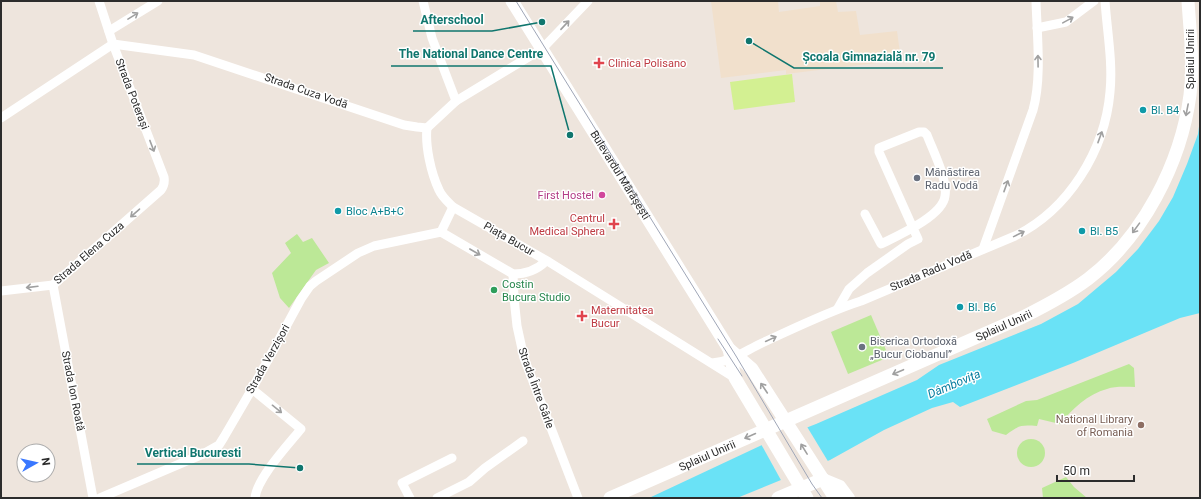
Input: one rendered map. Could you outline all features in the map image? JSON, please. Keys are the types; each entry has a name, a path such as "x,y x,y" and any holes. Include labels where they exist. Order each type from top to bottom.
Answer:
{"main road":[{"name":"Bulevardul Mărășești","path":"512,1 732,355 752,369 835,498"},
{"name":"Splaiul Unirii","path":"610,498 768,434 1036,311 1063,296 1102,267 1116,253 1137,226 1152,203 1170,167 1177,149 1189,99 1192,74 1188,1"},
{"name":"Bulevardul Mărășești","path":"732,355 735,378 801,490"},
{"path":"778,498 801,490 820,474"}],"street":[{"name":"Strada Poterași","path":"99,1 164,177 164,186"},
{"path":"109,31 158,1"},
{"path":"423,1 432,38 456,101"},
{"path":"427,128 456,101 542,49 588,1"},
{"name":"Strada Radu Vodă","path":"712,363 724,362 732,355 838,308 861,301 983,249 1036,100 1038,80 1036,1"},
{"path":"1037,28 1066,22 1094,1"},
{"path":"983,249 1019,234 1042,220 1070,192 1092,155 1104,127 1110,94 1111,73 1105,1"},
{"path":"1,118 114,44"},
{"name":"Strada Cuza Vodă","path":"114,44 194,55 404,125 427,128"},
{"name":"Piața Bucur","path":"427,128 426,136 435,180 439,191 446,200 453,207 546,260 541,266 532,271 524,274 513,274"},
{"path":"838,308 849,289 908,244 918,239 913,228 879,152 879,148 919,132 924,132 927,135 944,180 946,189 945,198 942,205 938,210 913,228 881,244 865,214"},
{"name":"Strada Elena Cuza","path":"1,291 53,285 164,186"},
{"path":"453,207 441,232 513,274"},
{"name":"Strada Verzișori","path":"100,498 204,454 218,445 252,389 301,298 316,281 358,253 374,246 441,232"},
{"path":"546,260 735,378"},
{"name":"Strada Între Gârle","path":"513,274 517,326 524,358 578,498"},
{"name":"Strada Ion Roată","path":"53,285 93,498"},
{"path":"252,389 301,429 261,479 255,494 255,498"},
{"path":"437,498 469,482 485,468 524,441"},
{"path":"410,498 402,483 452,458"},
{"path":"820,474 840,486 849,498"}],"shaded area":[{"path":"711,1 778,1 779,12 820,6 820,1 836,1 838,12 856,11 860,35 897,31 901,60 786,74 786,70 721,78"}],"green space":[{"path":"792,74 795,102 734,110 730,82"},
{"path":"297,234 303,242 312,238 329,263 316,270 289,308 280,298 272,273 291,253 285,243"},
{"path":"871,315 889,357 848,374 831,332"},
{"path":"1129,364 1134,368 1135,387 1113,387 1093,394 1075,408 1060,424 1039,419 1037,426 1020,426 1006,435 992,431 987,419 1026,401 1037,400"},
{"path":"1031,439 1041,443 1045,453 1041,463 1031,467 1021,463 1017,453 1021,443"},
{"path":"1066,477 1074,487 1087,498 1043,498 1042,488"}],"water":[{"name":"Dâmbovița","path":"1200,119 1200,313 1180,318 1073,363 960,407 953,402 932,408 884,430 830,460 737,498 649,498 762,445 816,424 917,380 939,365 1041,324 1078,304 1116,272 1138,249 1159,221 1173,197 1187,164 1198,134"}],"pier":[{"path":"806,425 829,463 782,482 761,444"}],"tram line":[{"path":"516,1 736,356 812,484 822,498"},
{"path":"718,339 742,376"}],"place":[{"name":"Afterschool","path":"542,22"},
{"name":"Școala Gimnazială nr. 79","path":"749,41"},
{"name":"Clinica Polisano","path":"599,63"},
{"name":"Bl. B4","path":"1143,110"},
{"name":"The National Dance Centre","path":"570,135"},
{"name":"Mănăstirea Radu Vodă","path":"917,178"},
{"name":"First Hostel","path":"602,195"},
{"name":"Bloc A+B+C","path":"338,211"},
{"name":"Centrul Medical Sphera","path":"614,224"},
{"name":"Bl. B5","path":"1082,231"},
{"name":"Costin Bucura Studio","path":"494,290"},
{"name":"Bl. B6","path":"960,307"},
{"name":"Maternitatea Bucur","path":"582,316"},
{"name":"Biserica Ortodoxă „Bucur Ciobanul”","path":"862,347"},
{"name":"National Library of Romania","path":"1141,425"},
{"name":"Vertical Bucuresti","path":"300,468"}]}
